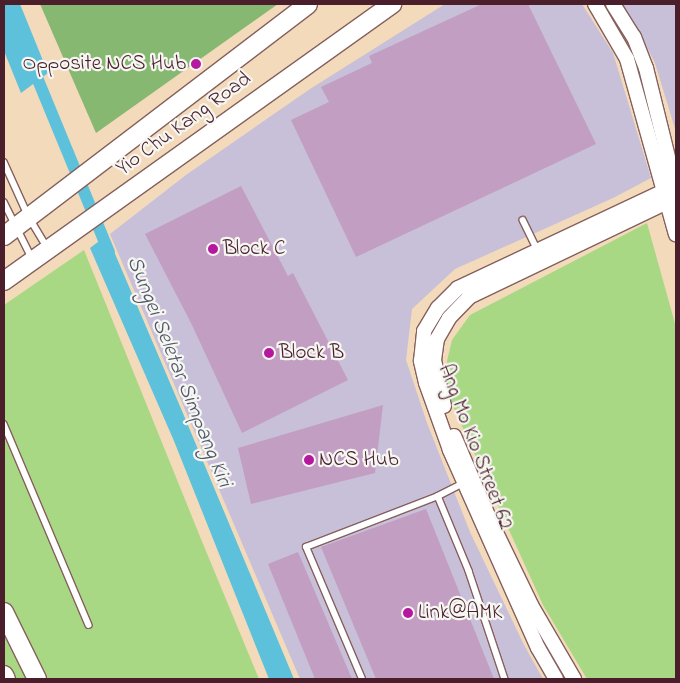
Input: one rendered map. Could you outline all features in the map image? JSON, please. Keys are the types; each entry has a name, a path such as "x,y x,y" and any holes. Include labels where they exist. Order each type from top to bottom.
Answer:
{"main road":[{"name":"Yio Chu Kang Road","path":"16,227 308,4"},
{"name":"Yio Chu Kang Road","path":"4,281 392,4"},
{"path":"4,612 37,679"},
{"path":"4,675 6,679"}],"street":[{"path":"613,4 630,30 634,56 672,192"},
{"path":"600,5 634,56 657,106 673,162 672,192 676,234"},
{"name":"Ang Mo Kio Street 62","path":"556,679 538,648 454,448 421,349 424,331 438,308 458,288 541,255 672,192"},
{"name":"Ang Mo Kio Street 62","path":"468,481 531,605 574,679"}],"lane":[{"path":"4,162 16,227 48,250"},
{"path":"4,202 33,260"},
{"path":"522,220 541,255"},
{"path":"4,424 89,625"},
{"path":"362,679 306,547 390,518 468,481"},
{"path":"438,496 469,572 505,679"}],"shaded area":[{"path":"445,4 582,4 613,53 651,178 613,198 455,269 412,309 406,360 427,423 470,532 524,645 543,679 300,679 110,234 186,175 310,89"},
{"path":"621,4 676,4 676,132 655,63 633,20"}],"green space":[{"path":"40,4 278,4 96,133"},
{"path":"647,223 676,327 676,679 587,679 543,605 448,395 447,361 452,340 470,315"},
{"path":"84,250 259,679 4,679 4,305"}],"water":[{"path":"4,4 20,4 48,73 21,93 4,51"},
{"path":"107,235 294,679 269,679 174,441 90,248"}],"building":[{"path":"482,4 528,4 596,144 356,257 291,120 329,102 321,87 372,63 369,56"},
{"path":"241,186 288,276 293,273 348,380 242,433 192,325 145,234"},
{"name":"NCS Hub","path":"383,405 375,473 251,504 238,448"},
{"name":"Link@AMK","path":"426,509 494,679 376,679 321,547"},
{"path":"298,552 352,679 315,679 268,564"}],"waterway":[{"name":"Sungei Seletar Simpang Kiri","path":"38,80 109,252"}],"place":[{"name":"Opposite NCS Hub","path":"196,64"},
{"name":"Block C","path":"213,249"},
{"name":"Block B","path":"269,353"},
{"name":"NCS Hub","path":"309,460"},
{"name":"Link@AMK","path":"408,613"}]}
